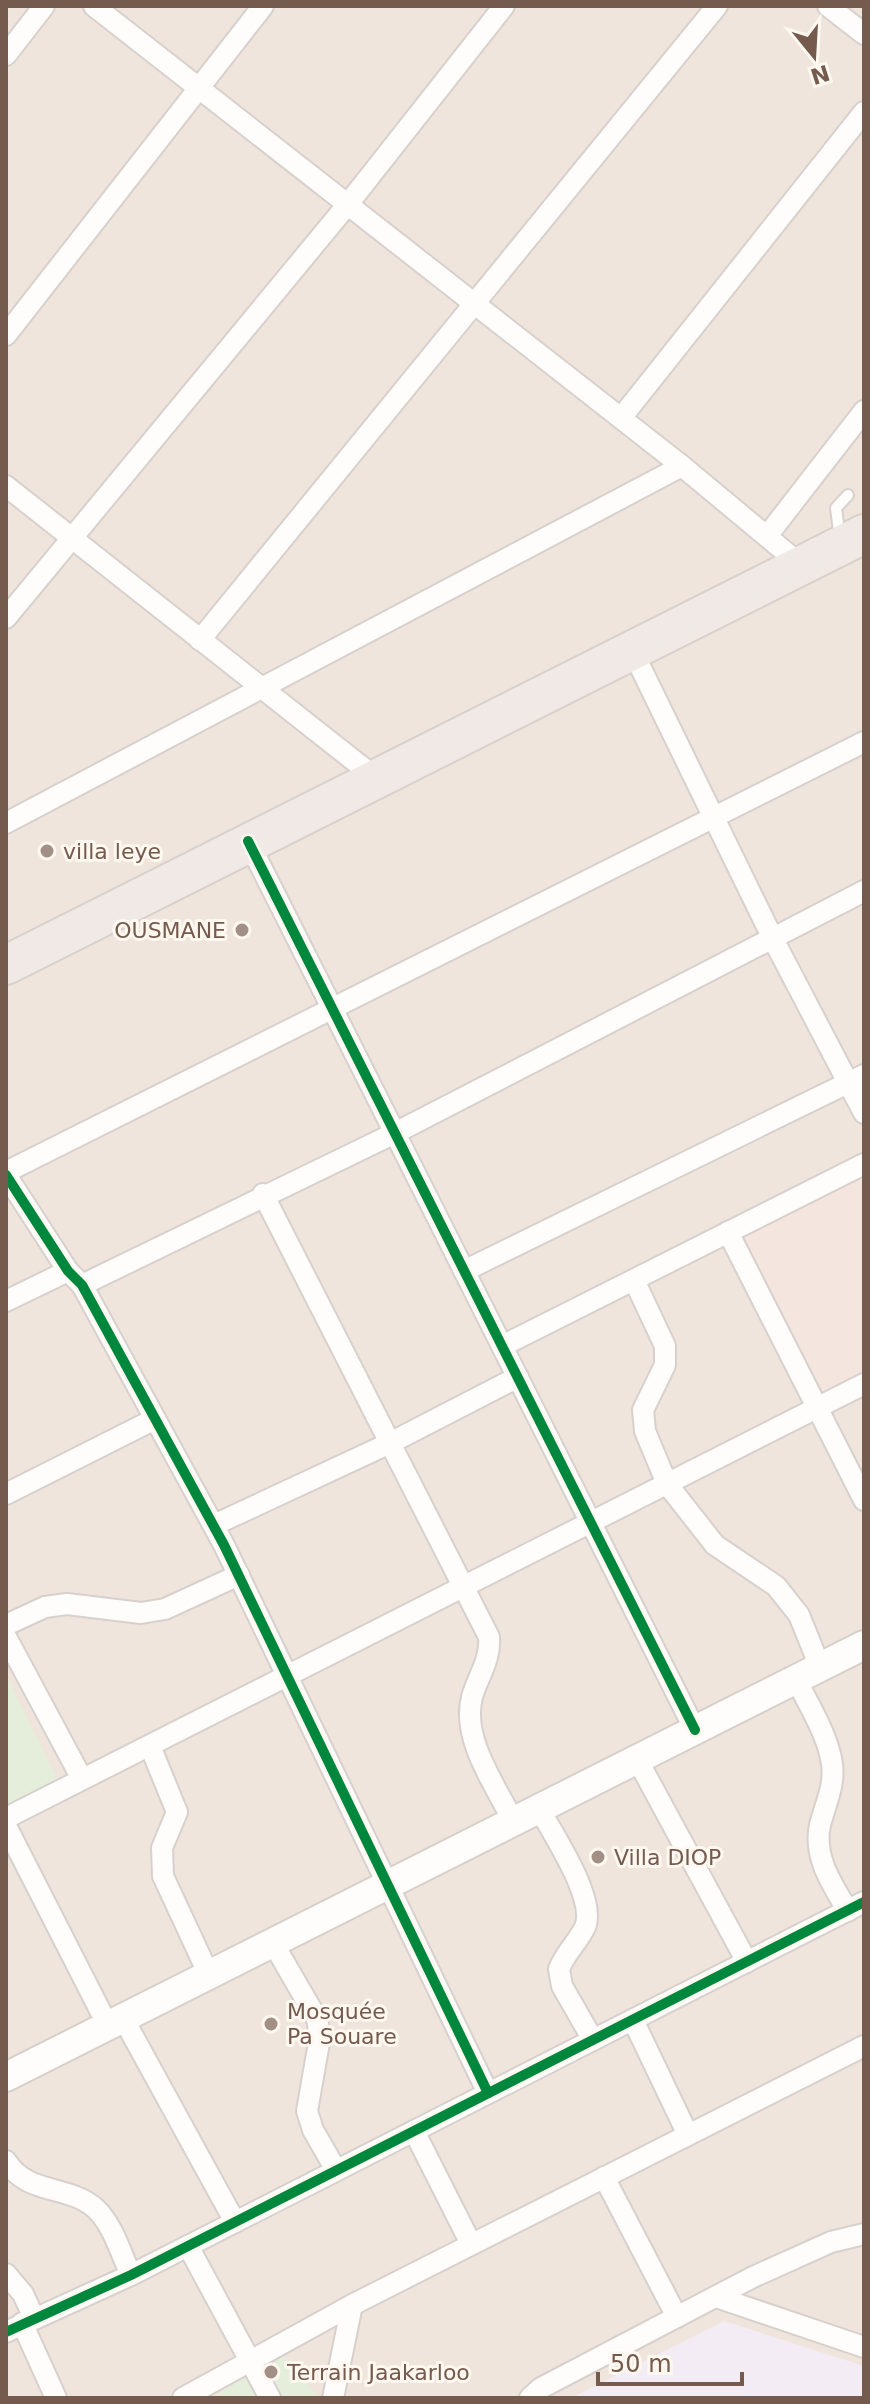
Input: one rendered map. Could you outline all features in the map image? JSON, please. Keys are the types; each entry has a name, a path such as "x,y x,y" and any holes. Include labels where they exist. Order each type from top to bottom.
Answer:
{"highway":[{"path":"6,965 852,540"}],"main road":[{"path":"6,2077 864,1645"}],"street":[{"path":"6,55 44,6"},
{"path":"94,6 682,466 801,565"},
{"path":"6,335 263,6"},
{"path":"6,618 348,204 504,6"},
{"path":"200,640 717,6"},
{"path":"828,6 864,34"},
{"path":"621,418 864,112"},
{"path":"767,536 864,411"},
{"path":"6,823 682,466"},
{"path":"6,486 376,778"},
{"path":"632,650 773,939 856,1079 864,1113"},
{"path":"488,2093 385,1886 214,1525 75,1278 6,1174 864,742"},
{"path":"248,841 695,1730"},
{"path":"6,1301 75,1278 395,1133 864,891"},
{"path":"464,1271 856,1079"},
{"path":"502,1346 635,1282 864,1164"},
{"path":"263,1194 489,1637 490,1650 472,1698 472,1733 513,1821"},
{"path":"728,1232 864,1500"},
{"path":"20,2324 131,2275 856,1906 820,1856 819,1828 830,1793 832,1766 808,1673 799,1615 776,1586 715,1545 667,1484 645,1431 643,1410 665,1365 665,1346 635,1282"},
{"path":"214,1525 390,1443 518,1377"},
{"path":"6,1818 864,1384"},
{"path":"6,1494 155,1419"},
{"path":"6,1625 45,1607 67,1604 141,1613 165,1609 239,1575"},
{"path":"6,1637 82,1779"},
{"path":"150,1746 177,1812 162,1848 163,1876 208,1973"},
{"path":"637,1759 747,1962"},
{"path":"539,1808 584,1894 588,1910 585,1928 559,1969 562,1986 593,2040"},
{"path":"6,1826 115,2022 235,2222"},
{"path":"273,1943 317,2019 318,2055 307,2093 307,2111 313,2130 336,2170"},
{"path":"633,2020 688,2135"},
{"path":"183,2398 352,2305 864,2046"},
{"path":"414,2131 471,2244"},
{"path":"6,2161 23,2181 76,2197 99,2211 131,2275"},
{"path":"604,2177 677,2317"},
{"path":"530,2398 541,2388 716,2297 831,2242 864,2234"},
{"path":"188,2246 270,2398"},
{"path":"6,2274 23,2294 20,2324 56,2398"},
{"path":"716,2297 864,2347"},
{"path":"333,2398 352,2305"}],"lane":[{"path":"848,495 836,508 852,540"}],"shaded area":[{"path":"6,6 864,6 864,2398 6,2398"},
{"path":"864,1177 864,1375 817,1397 735,1239"},
{"path":"724,2321 864,2366 864,2398 571,2398"}],"green space":[{"path":"6,1675 58,1780 6,1806"},
{"name":"Terrain Jaakarloo","path":"276,2347 319,2398 214,2398"}],"cycle path":[{"path":"248,841 695,1730"},
{"path":"6,1175 68,1271 82,1285 224,1545 488,2093"},
{"path":"6,2332 131,2275 864,1902"}],"place":[{"name":"villa leye","path":"47,851"},
{"name":"OUSMANE","path":"242,930"},
{"name":"Villa DIOP","path":"598,1857"},
{"name":"Mosquée Pa Souare","path":"271,2024"},
{"name":"Terrain Jaakarloo","path":"271,2372"}]}
